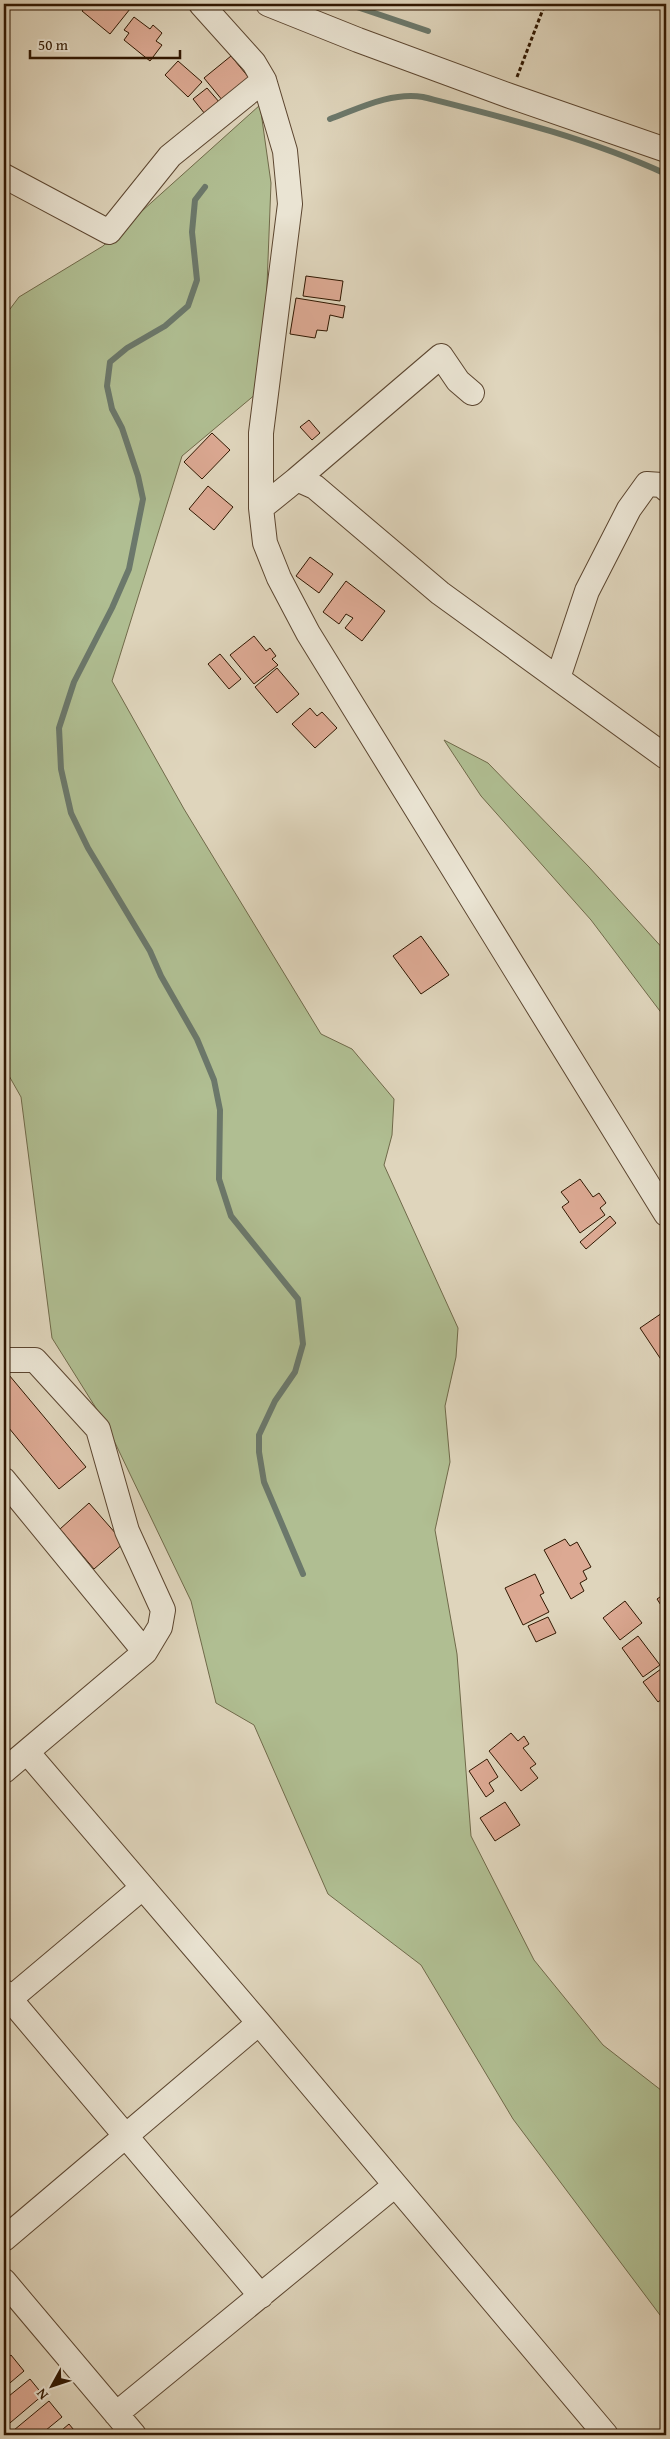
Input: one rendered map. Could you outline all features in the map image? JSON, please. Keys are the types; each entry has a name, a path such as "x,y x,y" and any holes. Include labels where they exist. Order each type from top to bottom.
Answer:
{"street":[{"path":"201,4 254,63 264,80 285,151 290,204 261,433 261,508 265,543 279,578 308,633 666,1214"},
{"path":"268,4 358,40 510,96 666,150"},
{"path":"4,176 109,232 170,156 264,80"},
{"path":"261,508 298,479 441,356 458,381 472,393"},
{"path":"298,479 316,487 440,593 666,757"},
{"path":"558,678 588,591 629,509 647,484 662,485 666,489"},
{"path":"4,1360 35,1360 98,1429 127,1530 163,1610 160,1627 145,1652 4,1771"},
{"path":"4,1480 145,1652"},
{"path":"27,1752 259,2023 394,2186 606,2435"},
{"path":"142,1888 6,1999 261,2296"},
{"path":"4,2239 259,2023"},
{"path":"116,2414 394,2186"},
{"path":"4,2281 134,2435"}],"path":[{"path":"510,96 545,4"}],"green space":[{"path":"260,105 271,183 263,388 182,456 112,681 184,809 321,1034 352,1049 394,1099 392,1135 384,1165 458,1328 456,1357 445,1406 450,1462 435,1530 457,1654 471,1836 534,1960 603,2045 666,2094 666,2323 513,2119 421,1965 328,1894 254,1725 216,1703 191,1601 106,1424 52,1338 21,1097 4,1067 4,317 19,297 103,246"},
{"path":"444,740 488,763 589,867 666,952 666,1019 591,920 481,796"}],"building":[{"path":"88,4 123,4 130,9 110,34 82,11"},
{"path":"134,17 150,29 153,25 162,33 156,41 162,45 150,61 124,40 129,33 124,30"},
{"path":"231,56 250,79 223,101 204,78"},
{"path":"178,61 202,82 188,97 165,75"},
{"path":"207,88 220,103 205,114 193,99"},
{"path":"306,276 343,281 340,301 303,296"},
{"path":"296,298 345,306 343,318 330,315 327,331 317,330 315,338 290,334"},
{"path":"309,420 320,433 312,440 300,427"},
{"path":"212,433 230,450 202,479 184,462"},
{"path":"208,486 233,507 214,530 189,509"},
{"path":"310,557 333,574 319,593 296,576"},
{"path":"346,581 385,611 362,641 345,628 353,618 346,614 339,624 323,612"},
{"path":"254,636 266,651 270,648 276,656 272,659 278,665 254,684 230,655"},
{"path":"220,654 241,679 229,689 208,664"},
{"path":"277,668 299,694 277,713 255,687"},
{"path":"310,708 317,716 322,712 337,728 315,748 292,724"},
{"path":"421,936 449,975 421,994 393,956"},
{"path":"580,1179 593,1197 599,1193 606,1203 600,1208 605,1215 580,1233 562,1207 569,1202 561,1192"},
{"path":"610,1216 616,1223 586,1249 580,1242"},
{"path":"665,1311 666,1314 666,1367 640,1328"},
{"path":"9,1375 86,1467 59,1489 4,1422 4,1380"},
{"path":"89,1503 124,1543 94,1569 60,1529"},
{"path":"565,1539 570,1546 577,1542 591,1567 583,1571 587,1579 580,1583 584,1591 571,1599 544,1550"},
{"path":"535,1574 544,1593 540,1595 549,1612 523,1625 505,1588"},
{"path":"666,1593 666,1613 657,1599"},
{"path":"625,1601 642,1623 620,1640 603,1618"},
{"path":"548,1617 556,1633 536,1642 528,1626"},
{"path":"638,1636 660,1665 643,1677 622,1648"},
{"path":"661,1669 666,1676 666,1696 658,1702 643,1682"},
{"path":"511,1733 518,1741 524,1736 529,1744 523,1748 536,1764 530,1768 538,1778 521,1791 489,1751"},
{"path":"487,1759 498,1777 489,1783 494,1791 486,1797 469,1771"},
{"path":"505,1802 520,1825 495,1841 480,1818"},
{"path":"11,2355 24,2371 4,2388 4,2361"},
{"path":"30,2379 43,2395 4,2428 4,2400"},
{"path":"49,2401 62,2417 40,2435 8,2435"},
{"path":"69,2424 78,2435 56,2435"}],"waterway":[{"path":"348,4 428,31"},
{"path":"330,119 387,99 411,96 423,97 577,139 666,174"},
{"path":"205,187 195,200 192,232 197,280 188,306 165,326 127,348 110,362 107,386 112,409 122,428 138,476 143,499 129,569 112,608 74,682 59,728 61,769 71,813 88,848 150,951 161,976 197,1039 214,1080 220,1110 219,1179 231,1216 298,1299 303,1344 295,1372 275,1401 259,1435 259,1452 264,1482 303,1574"}]}
